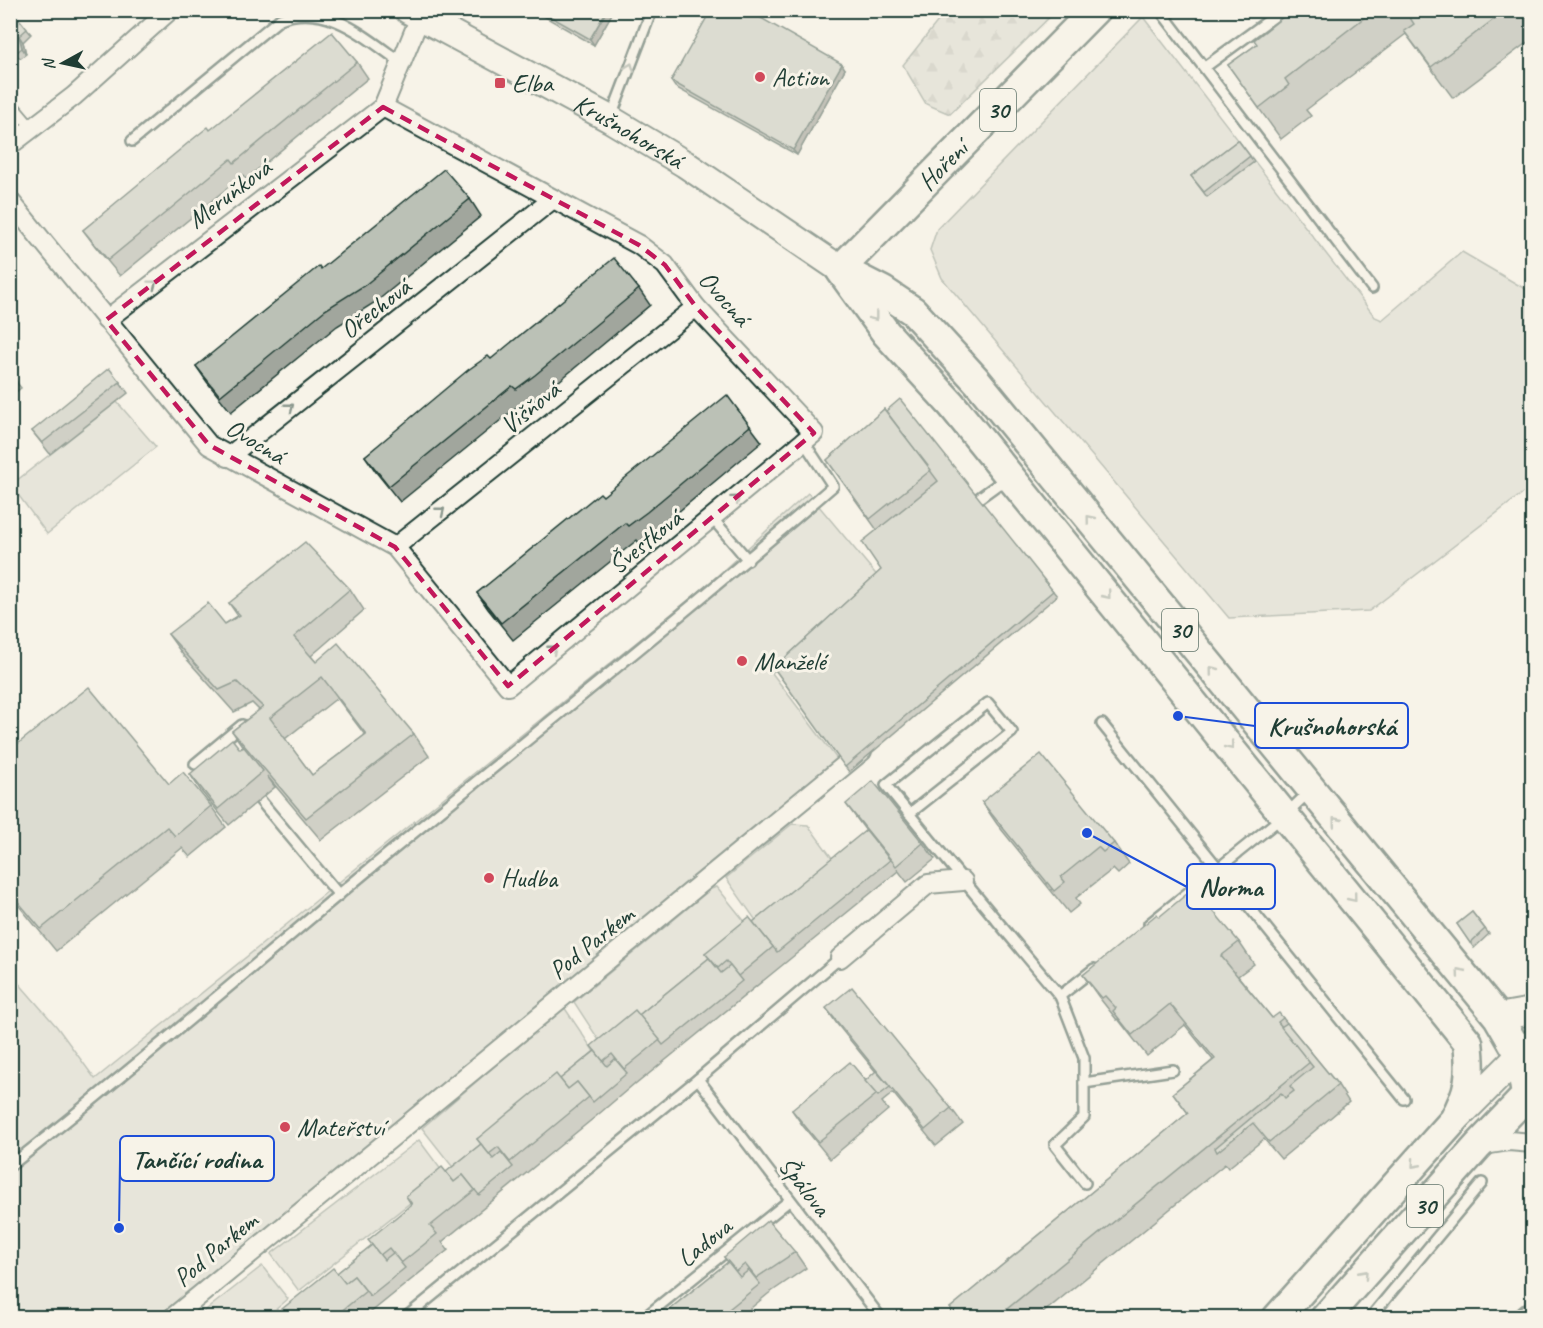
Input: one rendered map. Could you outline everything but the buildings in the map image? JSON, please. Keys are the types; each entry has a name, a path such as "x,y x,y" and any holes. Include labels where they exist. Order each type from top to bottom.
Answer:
{"main road":[{"name":"Hoření","path":"840,269 1095,10"},
{"name":"Krušnohorská","path":"840,269 886,333 951,404 1286,814 1468,1042"},
{"name":"Krušnohorská","path":"840,269 883,291 913,311 977,381 1498,1017 1515,1060"},
{"name":"30","path":"1276,1317 1454,1120 1467,1095 1471,1079 1468,1042"},
{"name":"30","path":"1325,1317 1478,1146 1530,1098 1515,1060"}],"street":[{"path":"10,145 27,122 74,96 170,10"},
{"path":"383,107 402,63 414,14"},
{"name":"Krušnohorská","path":"414,14 610,119 685,164 840,269"},
{"name":"Meruňková","path":"106,320 383,107"},
{"name":"Ovocná","path":"383,107 639,245 665,265 696,307 809,438"},
{"name":"Ořechová","path":"228,457 553,199"},
{"name":"Ovocná","path":"10,201 209,445 395,547 508,686"},
{"name":"Višňová","path":"395,547 696,307"},
{"name":"Švestková","path":"508,686 809,438"},
{"name":"Pod Parkem","path":"172,1317 879,737"},
{"path":"840,958 928,884 963,880"},
{"path":"1498,1017 1533,1011"},
{"name":"Krušnohorská","path":"1468,1042 1515,1060"},
{"name":"30","path":"1454,1120 1515,1060"},
{"path":"1478,1146 1509,1141 1533,1143"}],"lane":[{"path":"1160,10 1372,288"},
{"path":"1205,67 1283,10"},
{"path":"132,141 280,19 291,15 322,14 351,28 402,63"},
{"path":"610,119 650,15"},
{"path":"10,102 27,122"},
{"path":"10,125 27,122"},
{"path":"10,1166 107,1090 339,895 748,560 833,486 809,438"},
{"path":"979,498 1010,476"},
{"path":"713,519 748,560"},
{"path":"909,814 1012,732 988,703 886,785 909,814 963,880 1060,996 1084,1058 1084,1117 1055,1145 1085,1183"},
{"path":"1102,724 1404,1099"},
{"path":"195,764 220,749 242,725"},
{"path":"1139,931 1286,814 1311,790"},
{"path":"260,800 339,895"},
{"path":"405,1317 698,1079 840,958"},
{"path":"1060,996 1104,960"},
{"path":"1084,1083 1173,1070"},
{"name":"Špálova","path":"698,1079 881,1317"},
{"path":"1370,1317 1482,1183"},
{"name":"Ladova","path":"645,1317 790,1200"},
{"path":"1516,1317 1533,1305"}],"highlighted area":[{"path":"383,107 639,245 665,265 696,307 814,433 508,686 395,547 209,445 106,320"}],"green space":[{"path":"946,11 1056,11 950,114 926,104 903,65"},
{"path":"1143,17 1375,317 1382,320 1462,252 1532,293 1532,486 1369,611 1229,618 942,278 930,250 937,229"},
{"path":"117,402 156,447 47,534 11,485"},
{"path":"808,493 879,578 772,673 837,759 157,1317 11,1317 10,973 57,1027 95,1079 705,587"},
{"path":"792,824 808,825 833,859 757,922 726,878"},
{"path":"717,887 750,928 604,1048 574,1002 711,889"},
{"path":"564,1007 595,1053 455,1170 422,1128"},
{"path":"419,1140 445,1175 299,1291 271,1254"},
{"path":"262,1266 288,1299 267,1317 197,1317"}],"place":[{"name":"Action","path":"760,77"},
{"name":"Elba","path":"500,83"},
{"name":"Manželé","path":"742,661"},
{"name":"Krušnohorská","path":"1178,716"},
{"name":"Norma","path":"1087,833"},
{"name":"Hudba","path":"489,878"},
{"name":"Mateřství","path":"285,1127"},
{"name":"Tančící rodina","path":"119,1228"}]}
